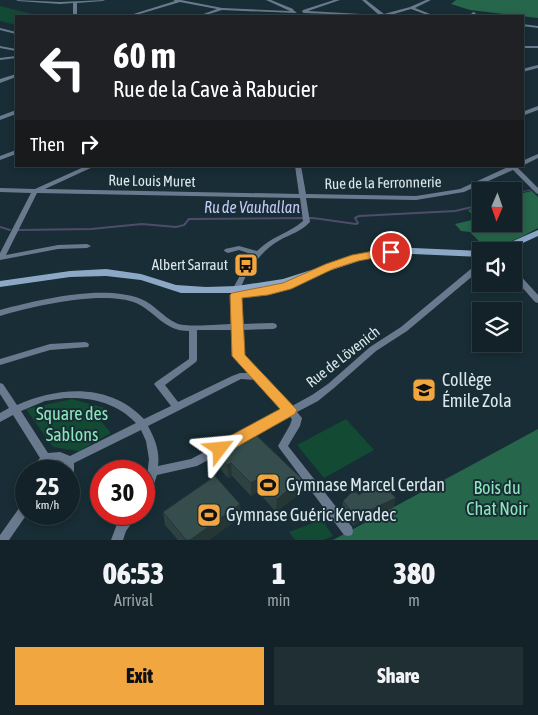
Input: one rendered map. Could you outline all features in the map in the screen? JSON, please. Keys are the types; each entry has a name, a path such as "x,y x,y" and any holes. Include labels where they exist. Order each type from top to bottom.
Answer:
{"main road":[{"path":"518,242 538,233"},
{"path":"0,286 76,273 104,273 141,277 192,294 213,296 278,288 356,258 391,252 419,250 472,253"}],"street":[{"path":"18,0 48,3 103,0"},
{"path":"132,15 180,0 222,9 355,15"},
{"path":"268,0 298,13 328,1 338,0"},
{"path":"364,0 382,15"},
{"path":"386,15 411,8 429,0"},
{"path":"75,3 75,15"},
{"path":"411,8 430,15"},
{"path":"203,15 222,9"},
{"path":"524,25 538,26"},
{"path":"0,29 15,32"},
{"path":"0,33 15,37"},
{"path":"0,47 15,50"},
{"path":"524,47 538,47"},
{"path":"0,59 15,57"},
{"path":"524,70 538,66"},
{"path":"0,81 15,75"},
{"path":"524,113 538,108"},
{"path":"0,118 15,112"},
{"path":"0,158 15,152"},
{"path":"524,163 538,156"},
{"path":"0,258 35,191 90,167"},
{"path":"240,376 236,293 259,254 274,241 306,225 308,218 298,167"},
{"path":"515,167 538,192"},
{"name":"Rue de la Ferronnerie","path":"303,196 430,197 468,189 515,167"},
{"name":"Rue Louis Muret","path":"0,190 303,196"},
{"path":"0,240 9,240"},
{"path":"0,258 58,247 87,246"},
{"path":"228,251 238,248 259,254"},
{"name":"Rue de Lövenich","path":"155,471 193,463 315,398 373,349 404,329 472,273"},
{"path":"522,283 538,300"},
{"path":"0,313 55,301 115,297 138,302 172,326 193,329 273,326"},
{"path":"177,407 159,384 193,360 193,329"},
{"path":"0,362 43,348 86,344"},
{"path":"239,356 297,418 295,426 283,446 348,531"},
{"path":"80,461 144,424 240,376 260,377"},
{"path":"0,386 46,458 60,456 63,460"},
{"path":"0,418 15,409 41,399 59,395 86,394 115,402 131,412 144,424 152,440 155,460"},
{"path":"3,540 15,523"},
{"path":"117,540 124,525"}],"green space":[{"path":"456,0 538,0 538,18 470,10 451,4"},
{"path":"0,6 32,14 45,15 15,15 15,25 0,21"},
{"path":"532,191 538,197 538,228 516,239 509,242 476,242 479,241 470,232 461,231 455,224 472,220 472,232 522,232 522,193"},
{"name":"Square des Sablons","path":"72,399 108,409 99,419 111,433 79,451 53,447 26,409"},
{"path":"346,419 374,450 324,478 297,445"},
{"name":"Bois du Chat Noir","path":"538,429 538,540 333,540"},
{"path":"318,521 325,524 333,536 323,540 295,540 289,532"}],"building":[{"path":"257,436 302,479 277,499 257,479 251,483 231,463 227,465 219,456 239,440 243,444"},
{"name":"Gymnase Guéric Kervadec","path":"215,476 240,504 190,540 186,540 163,512"},
{"path":"379,480 396,498 368,511 366,509 355,516 343,501 351,493 356,492 359,495"}],"waterway":[{"name":"Ru de Vauhallan","path":"522,192 531,190"},
{"name":"Ru de Vauhallan","path":"18,230 91,229 142,224 176,227 184,225 189,219 313,218 356,224 358,223 355,218 359,216 455,211 472,207"},
{"name":"Ru de Vauhallan","path":"0,227 10,230"}],"place":[{"name":"Albert Sarraut","path":"246,265"},
{"name":"Collège Émile Zola","path":"424,390"},
{"name":"Gymnase Marcel Cerdan","path":"268,485"},
{"name":"Gymnase Guéric Kervadec","path":"209,515"}],"route":[{"path":"220,449 290,410 239,356 236,295 268,291 287,286 330,266 356,258 391,252"}]}
